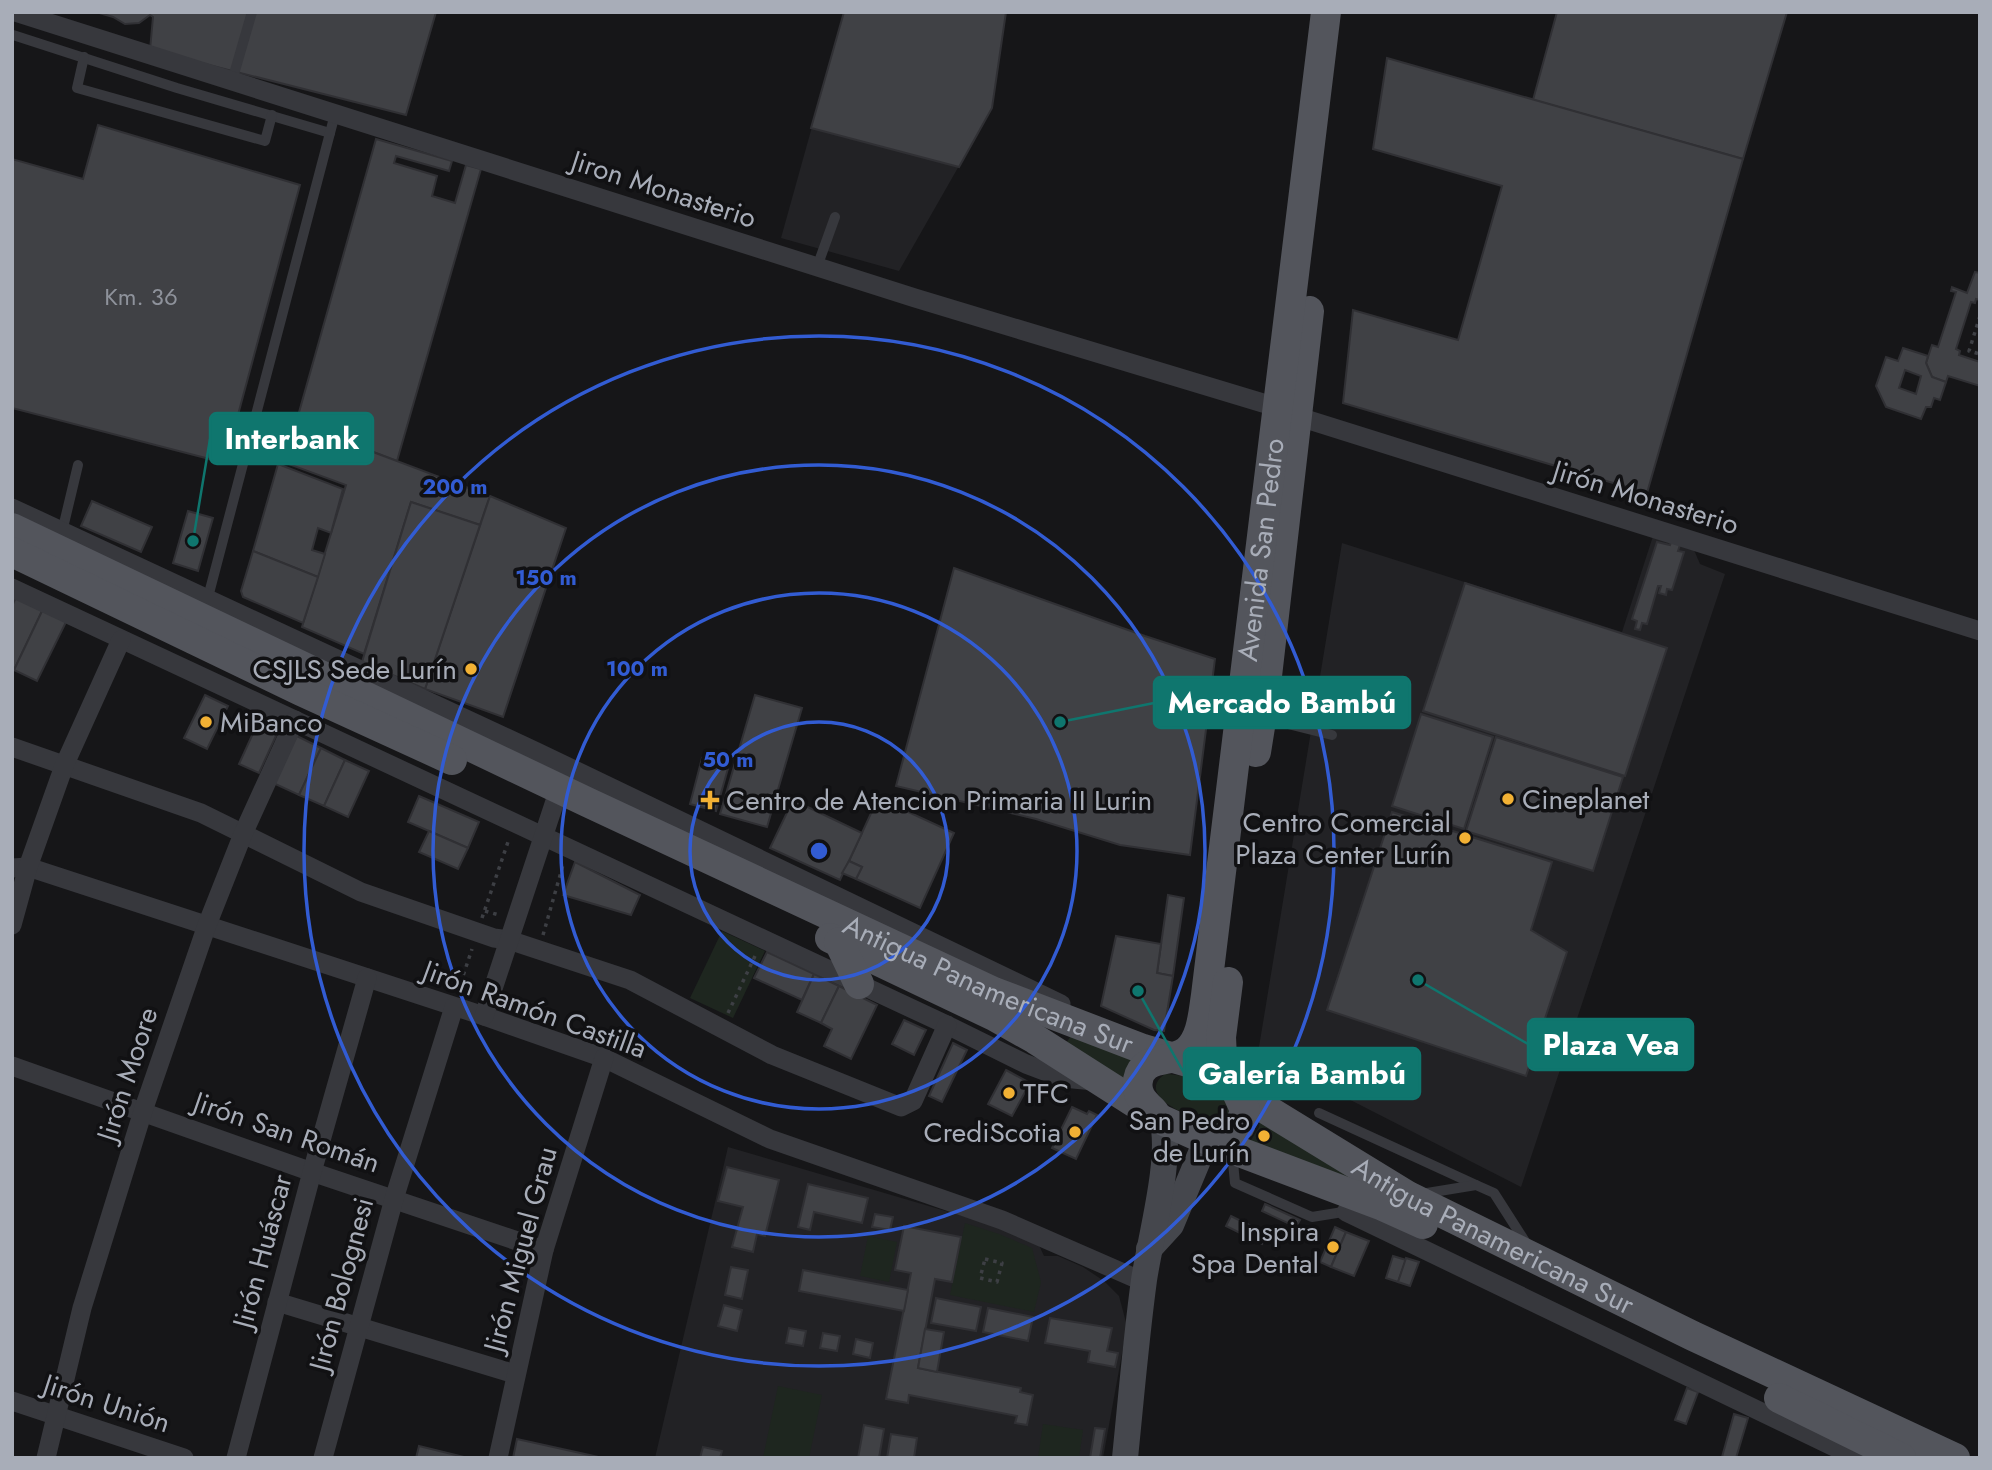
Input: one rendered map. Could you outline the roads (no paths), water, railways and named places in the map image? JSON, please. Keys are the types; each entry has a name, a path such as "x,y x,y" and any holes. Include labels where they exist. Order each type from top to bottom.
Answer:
{"main road":[{"name":"Avenida San Pedro","path":"1224,1145 1243,1121 1245,1110 1222,1059 1221,1037 1274,734 1264,702 1286,411 1326,12"},
{"name":"Avenida San Pedro","path":"1162,1120 1142,1100 1138,1078 1146,1066 1153,1062 1185,1053 1200,1031 1286,411 1347,12"},
{"name":"Antigua Panamericana Sur","path":"12,528 202,620 839,942 994,1016 1035,1038 1162,1120 1224,1145 1396,1201 1536,1259 1689,1345 1901,1458"},
{"name":"Antigua Panamericana Sur","path":"12,552 202,620"},
{"name":"Antigua Panamericana Sur","path":"556,798 994,992 1143,1049 1216,1073 1238,1092 1453,1237 1689,1345 1938,1454"},
{"path":"839,942 859,984"}],"street":[{"name":"Jiron Monasterio","path":"17,13 49,17 232,81 333,123 817,267 1286,411"},
{"name":"Jirón Monasterio","path":"1286,411 1980,631"},
{"path":"12,508 62,532 202,620 523,746 1125,1032 1143,1049"},
{"path":"12,588 1026,1064 1063,1078 1102,1082"},
{"path":"12,925 20,868 121,640"},
{"name":"Jirón Moore","path":"46,1458 82,1308 143,1111 206,925 243,834 295,720"},
{"path":"12,747 201,813 361,892 494,938 509,940 629,980 772,1055 901,1107 914,1101 947,1025"},
{"path":"484,1016 556,798"},
{"name":"Jirón Ramón Castilla","path":"20,868 206,925 604,1058 770,1139 1002,1220 1144,1282"},
{"name":"Jirón Huáscar","path":"236,1458 367,978"},
{"name":"Jirón Bolognesi","path":"323,1458 394,1199 454,1007"},
{"name":"Jirón Miguel Grau","path":"498,1458 544,1250 604,1058"},
{"name":"Jirón San Román","path":"12,1066 312,1172 544,1250"},
{"path":"1125,1458 1144,1282 1164,1164 1166,1134 1162,1120"},
{"name":"Avenida San Pedro","path":"1149,1249 1171,1225 1201,1153 1208,1145 1224,1145"},
{"path":"1346,1212 1857,1458"},
{"path":"277,1302 515,1374"},
{"name":"Jirón Unión","path":"12,1401 184,1458"}],"lane":[{"path":"232,81 252,12"},
{"path":"17,13 13,36 272,115 333,123 202,620"},
{"path":"84,57 77,88 265,141 272,115"},
{"path":"817,267 835,217"},
{"path":"62,532 78,465"},
{"path":"1264,702 1274,734 1332,734"},
{"path":"1319,1113 1494,1194 1536,1259"},
{"path":"1224,1145 1235,1183 1311,1217 1476,1185"}],"place":[{"name":"Interbank","path":"193,541"},
{"name":"CSJLS Sede Lurín","path":"471,669"},
{"name":"MiBanco","path":"206,722"},
{"name":"Mercado Bambú","path":"1060,722"},
{"name":"Cineplanet","path":"1508,799"},
{"name":"Centro de Atencion Primaria II Lurin","path":"710,800"},
{"name":"Centro Comercial Plaza Center Lurín","path":"1465,838"},
{"name":"Plaza Vea","path":"1418,980"},
{"name":"Galería Bambú","path":"1138,991"},
{"name":"TFC","path":"1009,1093"},
{"name":"CrediScotia","path":"1075,1132"},
{"name":"San Pedro de Lurín","path":"1264,1136"},
{"name":"Inspira Spa Dental","path":"1333,1247"}]}
